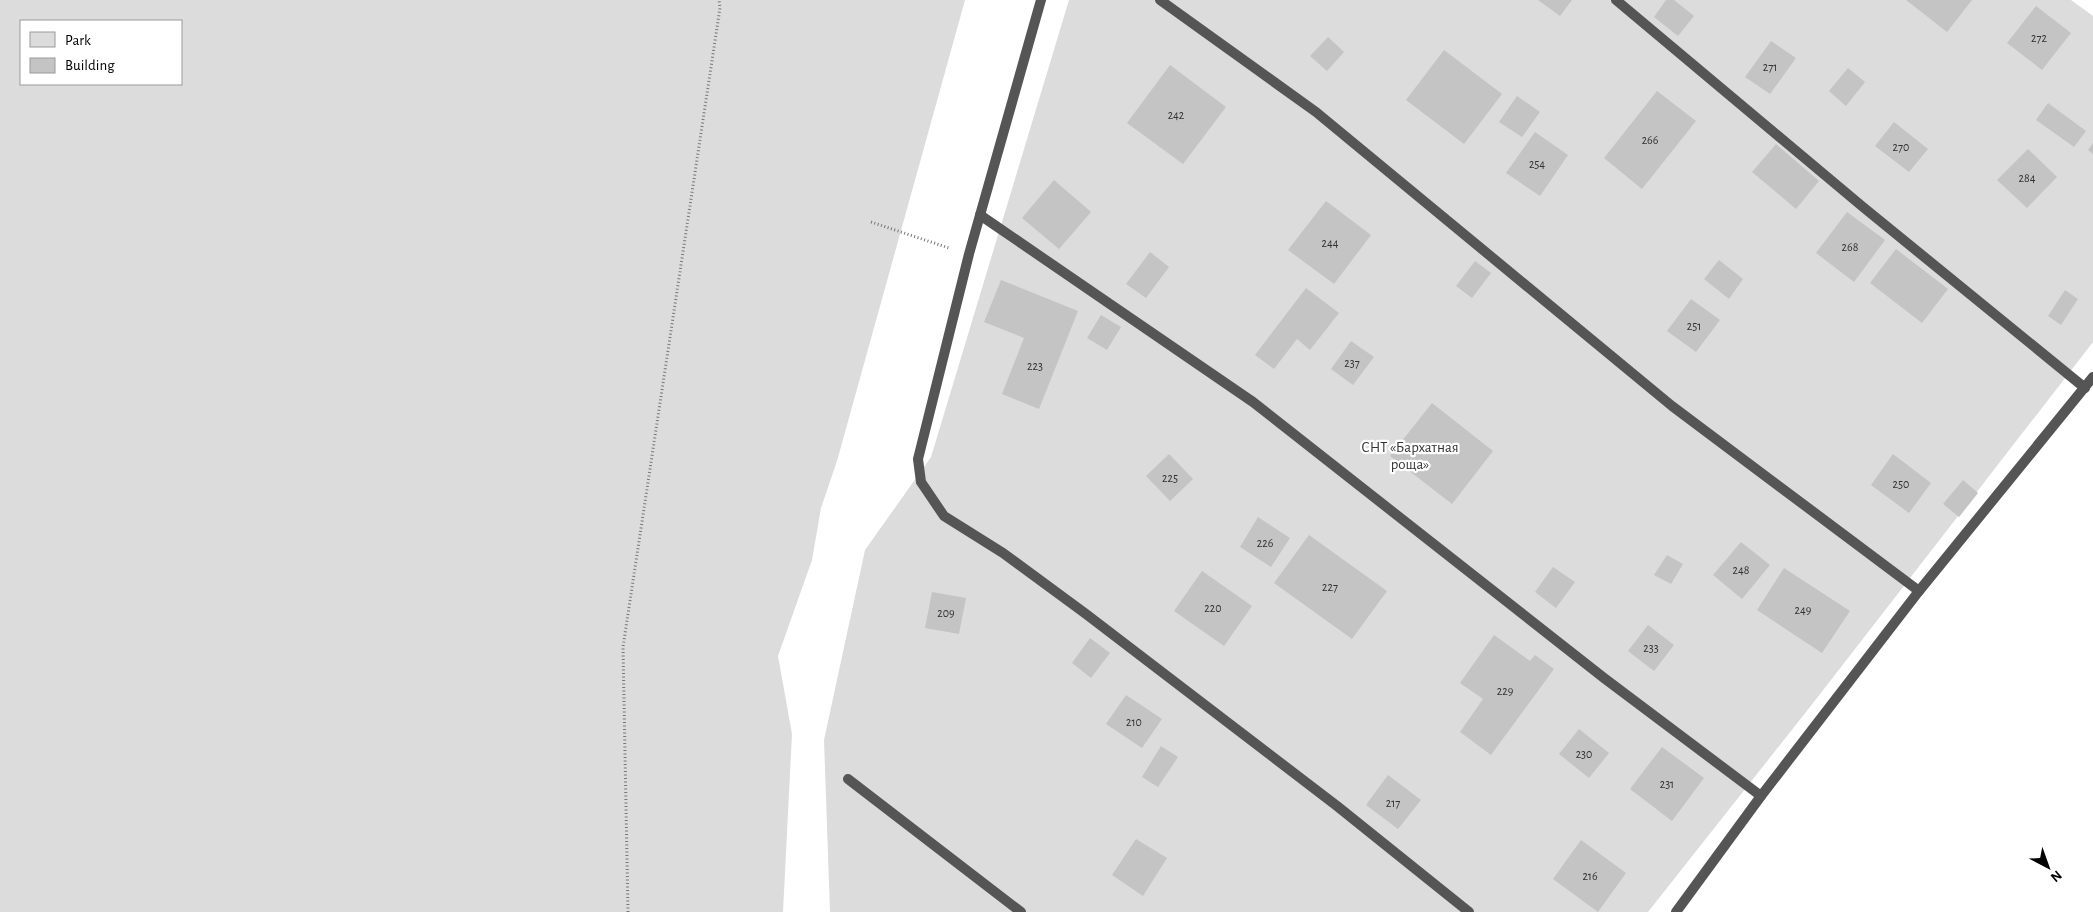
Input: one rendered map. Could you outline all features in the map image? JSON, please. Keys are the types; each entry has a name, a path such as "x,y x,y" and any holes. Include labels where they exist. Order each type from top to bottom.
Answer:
{"lane":[{"path":"1041,0 969,254 918,458 921,482 944,516 1003,553 1086,614 1337,806 1469,912"},
{"path":"1160,0 1316,112 1672,406 1919,592"},
{"path":"1616,0 1863,207 2084,388"},
{"path":"980,215 1252,402 1604,678 1761,796"},
{"path":"1676,912 1761,796 1919,592 2093,377"},
{"path":"848,779 1021,912"}],"path":[{"path":"628,912 623,647 720,8 719,0"},
{"path":"871,222 969,254"}],"green space":[{"path":"0,0 965,0 837,461 821,508 812,560 778,656 792,734 783,912 0,912"},
{"name":"СНТ «Бархатная роща»","path":"1069,0 2071,0 2093,16 2093,342 1817,698 1648,912 830,912 824,740 865,550 931,457"}],"building":[{"path":"1538,0 1572,0 1560,16"},
{"path":"1666,0 1674,0 1694,16 1678,36 1654,17"},
{"path":"1906,0 1972,0 1947,32"},
{"path":"2036,6 2071,33 2042,70 2007,43"},
{"path":"1328,37 1344,52 1327,71 1310,56"},
{"path":"1771,41 1796,58 1770,94 1745,77"},
{"path":"1444,50 1502,94 1464,144 1406,100"},
{"path":"1170,65 1226,107 1183,164 1127,123"},
{"path":"1848,68 1865,82 1846,106 1829,91"},
{"path":"1657,91 1696,121 1642,189 1604,158"},
{"path":"1517,96 1540,112 1522,137 1499,122"},
{"path":"2048,103 2086,131 2074,147 2036,120"},
{"path":"1894,122 1928,149 1909,172 1875,146"},
{"path":"1535,132 1568,155 1540,196 1506,173"},
{"path":"2093,143 2093,154 2088,150"},
{"path":"1776,144 1819,181 1796,209 1752,172"},
{"path":"2028,149 2057,177 2027,208 1997,180"},
{"path":"1054,180 1091,212 1059,249 1022,218"},
{"path":"1326,201 1371,235 1334,284 1288,250"},
{"path":"1847,212 1885,240 1854,282 1816,253"},
{"path":"1896,249 1948,289 1922,323 1870,283"},
{"path":"1150,252 1169,267 1146,298 1126,284"},
{"path":"1719,260 1743,279 1729,299 1704,279"},
{"path":"1475,261 1491,273 1472,298 1456,286"},
{"path":"1001,280 1078,311 1039,409 1002,394 1024,338 984,322"},
{"path":"1306,288 1339,313 1310,350 1297,339 1274,369 1255,355"},
{"path":"2065,290 2078,299 2061,325 2048,316"},
{"path":"1691,299 1720,320 1696,352 1667,331"},
{"path":"1101,315 1121,327 1107,350 1087,338"},
{"path":"1351,341 1374,357 1353,385 1331,369"},
{"path":"1432,403 1493,451 1452,504 1390,456"},
{"path":"1169,454 1193,479 1170,501 1146,476"},
{"path":"1893,454 1931,483 1909,513 1871,485"},
{"path":"1963,480 1978,493 1959,517 1943,504"},
{"path":"1258,517 1290,538 1271,567 1240,547"},
{"path":"1309,535 1387,591 1352,639 1274,583"},
{"path":"1741,542 1770,565 1742,599 1713,575"},
{"path":"1667,555 1683,564 1671,584 1654,575"},
{"path":"1553,567 1575,582 1556,608 1535,592"},
{"path":"1784,568 1850,611 1822,653 1757,610"},
{"path":"1202,571 1252,606 1224,646 1174,611"},
{"path":"932,592 966,598 959,634 925,628"},
{"path":"1648,625 1674,645 1654,671 1628,651"},
{"path":"1494,635 1530,661 1535,655 1554,669 1491,755 1460,732 1483,699 1460,683"},
{"path":"1090,638 1110,653 1091,678 1072,663"},
{"path":"1126,695 1162,719 1142,748 1106,724"},
{"path":"1579,729 1609,753 1589,778 1559,754"},
{"path":"1161,746 1178,757 1158,787 1142,777"},
{"path":"1662,747 1704,778 1672,821 1630,789"},
{"path":"1388,775 1421,800 1398,829 1366,805"},
{"path":"1136,839 1167,858 1143,896 1112,875"},
{"path":"1581,840 1626,873 1598,912 1553,879"}]}
